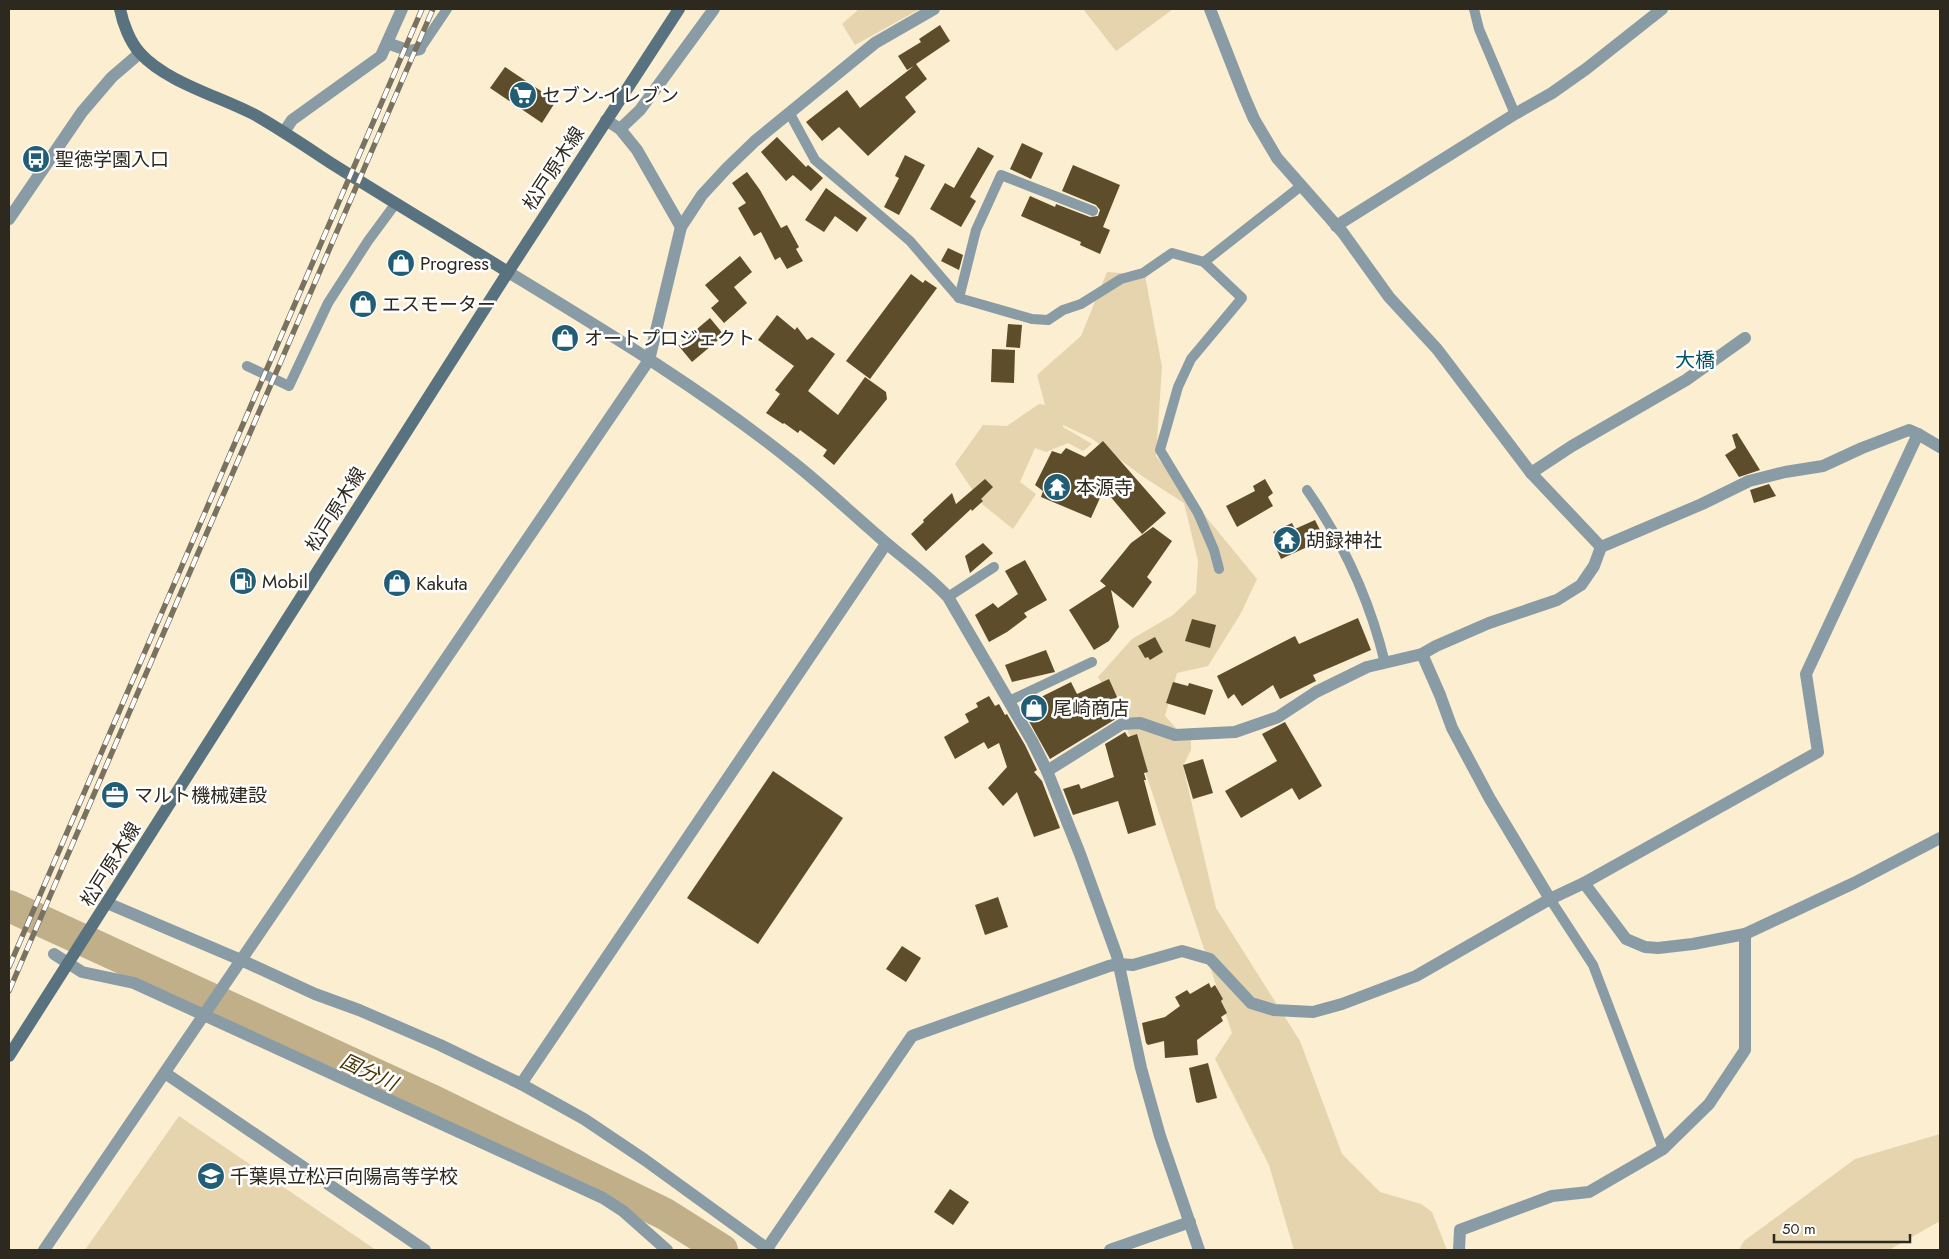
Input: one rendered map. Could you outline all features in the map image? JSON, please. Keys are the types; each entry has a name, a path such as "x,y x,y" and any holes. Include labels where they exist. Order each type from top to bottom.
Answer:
{"main road":[{"path":"120,9 130,37 140,53 172,76 251,113 284,132 508,272"},
{"name":"松戸原木線","path":"9,1056 508,272 678,9"}],"street":[{"path":"284,132 292,120 381,56 402,9"},
{"path":"620,129 640,110 714,9"},
{"path":"44,1250 649,360 681,227 702,195 755,141 875,43 934,9"},
{"path":"1210,9 1254,119 1277,158 1343,232 1389,297 1437,349 1531,473 1601,547"},
{"path":"1336,226 1515,114 1552,93 1662,9"},
{"path":"387,43 410,51 420,49"},
{"path":"9,219 82,112 112,77 140,53"},
{"path":"606,120 620,129 637,150 681,227"},
{"path":"508,272 598,326 736,419 794,463 886,544 938,586 948,597 1009,701 1047,771 1080,854 1119,964 1141,1068 1160,1136 1199,1250"},
{"path":"1531,473 1572,446 1686,380 1744,338"},
{"path":"1047,771 1122,724 1140,723 1175,736 1235,732 1278,717 1316,692 1367,667 1422,654 1436,646 1489,624 1557,600 1581,585 1594,566 1601,547 1702,504 1749,481 1785,472 1823,466 1862,448 1910,430 1940,447"},
{"path":"107,903 241,960 314,994 359,1010 440,1045 521,1084 584,1119 638,1154 767,1250 912,1036 1119,964 1133,965 1182,951 1210,959 1251,1002 1274,1010 1313,1012 1342,1004 1416,976 1550,898 1584,883 1818,752 1806,674 1918,434"},
{"path":"521,1084 886,544"},
{"path":"1422,654 1452,728 1490,799 1550,898"},
{"path":"1584,883 1626,939 1645,947 1658,948 1693,944 1745,934 1854,883 1940,838"},
{"path":"1459,1250 1460,1230 1552,1196 1589,1192 1663,1149 1709,1104 1745,1050 1745,934"},
{"path":"54,954 82,972 134,983 603,1198 623,1211 667,1250"},
{"path":"165,1073 425,1250"},
{"path":"1110,1250 1190,1222"}],"lane":[{"path":"420,49 447,9"},
{"path":"1474,9 1479,30 1515,114"},
{"path":"790,114 815,160 910,241 959,298 1032,319 1048,320 1063,310 1081,304 1120,279 1143,272 1172,253 1204,262 1242,298 1191,359 1178,387 1160,450 1198,513 1214,550 1219,569"},
{"path":"959,298 976,230 1001,174 1093,211"},
{"path":"1204,262 1301,186"},
{"path":"247,366 289,386 328,303 368,240 396,203"},
{"path":"1307,490 1327,520 1351,565 1380,641 1385,663"},
{"path":"948,597 994,567"},
{"path":"1009,701 1092,662"},
{"path":"1550,898 1593,966 1663,1149"}],"shaded area":[{"path":"859,9 920,9 855,45 842,24"},
{"path":"1083,9 1173,9 1116,51"},
{"path":"1107,272 1145,275 1162,367 1156,456 1257,579 1241,613 1208,666 1177,673 1165,716 1191,740 1191,750 1183,766 1216,908 1300,1041 1342,1154 1380,1192 1421,1204 1432,1212 1447,1250 1294,1250 1269,1165 1215,1059 1232,1033 1144,768 1118,709 1098,677 1132,639 1173,615 1196,593 1198,561 1184,503 1142,476 1091,438 1063,425 1063,427 1092,444 1083,451 1068,443 1046,452 1035,448 1020,482 1036,494 1013,529 982,504 955,464 983,425 1007,426 1039,404 1045,405 1037,375 1081,336"},
{"name":"千葉県立松戸向陽高等学校","path":"179,1116 376,1250 85,1250"},
{"path":"1940,1134 1940,1221 1889,1250 1739,1250 1744,1241 1855,1159"}],"building":[{"path":"940,25 950,41 916,64 927,79 905,97 916,112 868,156 839,127 822,141 806,122 847,90 860,108 914,66 907,70 898,56 921,42 919,39"},
{"name":"セブン-イレブン","path":"505,67 556,101 542,123 490,88"},
{"path":"777,137 806,167 808,165 823,178 811,191 793,175 786,181 761,152"},
{"path":"1022,143 1043,153 1031,179 1010,169"},
{"path":"978,147 994,156 970,197 976,201 961,227 930,209 945,183 954,188"},
{"path":"905,155 925,165 899,215 884,207 899,178 895,176"},
{"path":"1073,165 1120,185 1103,227 1110,230 1100,254 1080,245 1081,242 1021,216 1030,196 1055,207 1056,204 1090,217 1098,216 1100,210 1096,205 1062,191"},
{"path":"747,172 760,190 781,228 787,225 799,247 796,249 803,261 787,269 780,257 775,260 761,232 754,236 738,208 746,203 732,183"},
{"path":"826,188 867,218 857,232 835,216 824,232 805,220"},
{"path":"948,248 963,255 959,270 941,261"},
{"path":"740,256 752,272 734,287 747,303 724,323 711,308 719,301 705,285"},
{"path":"911,274 923,283 925,280 937,288 870,379 846,361"},
{"path":"777,315 795,330 797,327 807,340 812,337 835,354 808,391 838,415 865,377 886,392 887,399 834,465 823,456 827,450 800,430 798,433 766,413 780,394 775,390 794,366 758,340"},
{"path":"710,318 724,335 692,362 678,345"},
{"path":"1008,324 1022,325 1020,348 1006,347"},
{"path":"992,349 1015,350 1014,383 991,382"},
{"path":"1737,433 1760,470 1739,477 1725,455 1736,448 1732,435"},
{"path":"1103,441 1166,513 1142,534 1104,489 1091,518 1041,497 1043,491 1035,485 1052,451 1061,454 1066,448 1085,457"},
{"path":"985,479 993,487 981,499 983,501 972,511 971,509 926,551 911,534 952,493 956,504"},
{"path":"1265,479 1273,493 1268,497 1273,506 1237,527 1226,506 1255,491 1253,486"},
{"path":"1769,484 1776,496 1754,503 1750,490"},
{"path":"1315,520 1322,534 1317,537 1318,542 1281,559 1273,541 1277,539 1273,532 1292,523 1295,529"},
{"path":"1153,527 1172,541 1147,577 1152,582 1133,608 1111,590 1119,627 1109,641 1094,650 1069,610 1106,586 1100,581 1131,543"},
{"path":"983,543 993,553 970,573 965,556"},
{"path":"1025,560 1047,600 1024,613 1027,617 1007,632 989,642 975,615 993,603 998,608 1018,594 1005,571"},
{"path":"1358,618 1371,650 1313,675 1316,681 1280,699 1273,685 1242,706 1234,694 1228,699 1217,676 1295,636 1299,644"},
{"path":"1192,619 1216,625 1210,648 1185,641"},
{"path":"1155,637 1163,652 1150,660 1148,657 1145,658 1138,646"},
{"path":"1046,650 1055,672 1012,682 1005,665"},
{"path":"1109,679 1117,697 1112,700 1119,717 1050,759 1021,707 1071,682 1077,694"},
{"path":"1173,682 1188,686 1189,683 1213,690 1205,715 1166,703"},
{"path":"989,696 995,706 999,704 1005,715 1007,714 1025,745 1037,770 1034,772 1042,781 1060,828 1034,837 1017,792 1003,806 988,788 1007,767 999,743 988,749 984,742 955,759 944,737 969,722 965,714 978,707 976,703"},
{"path":"1285,722 1322,786 1299,800 1292,788 1241,818 1225,791 1277,761 1262,734"},
{"path":"1125,732 1128,737 1137,734 1148,772 1144,773 1146,780 1144,780 1156,825 1128,834 1118,801 1073,815 1063,789 1079,784 1081,789 1114,777 1105,744"},
{"path":"1203,759 1213,793 1193,799 1183,765"},
{"path":"773,771 843,818 758,944 687,898"},
{"path":"998,897 1008,927 985,935 975,905"},
{"path":"902,946 921,958 906,982 886,969"},
{"path":"1209,983 1211,988 1215,985 1223,999 1221,1001 1227,1013 1221,1017 1223,1021 1197,1040 1198,1055 1165,1058 1164,1041 1148,1045 1146,1043 1142,1023 1165,1017 1180,1006 1175,997 1187,990 1190,994"},
{"path":"1208,1063 1217,1098 1198,1103 1196,1102 1189,1068"},
{"path":"950,1189 969,1202 953,1225 934,1212"}],"waterway":[{"name":"国分川","path":"9,906 429,1099 665,1214 722,1250"}],"railway":[{"path":"9,967 422,9"},
{"path":"9,991 433,9"}],"place":[{"name":"セブン-イレブン","path":"523,95"},
{"name":"聖徳学園入口","path":"36,159"},
{"name":"Progress","path":"401,263"},
{"name":"エスモーター","path":"363,304"},
{"name":"オートプロジェクト","path":"565,338"},
{"name":"本源寺","path":"1057,487"},
{"name":"胡録神社","path":"1287,540"},
{"name":"Mobil","path":"243,581"},
{"name":"Kakuta","path":"397,583"},
{"name":"尾崎商店","path":"1034,708"},
{"name":"マルト機械建設","path":"115,795"},
{"name":"千葉県立松戸向陽高等学校","path":"211,1176"}],"district":[{"name":"大橋","path":"1695,360"}]}
